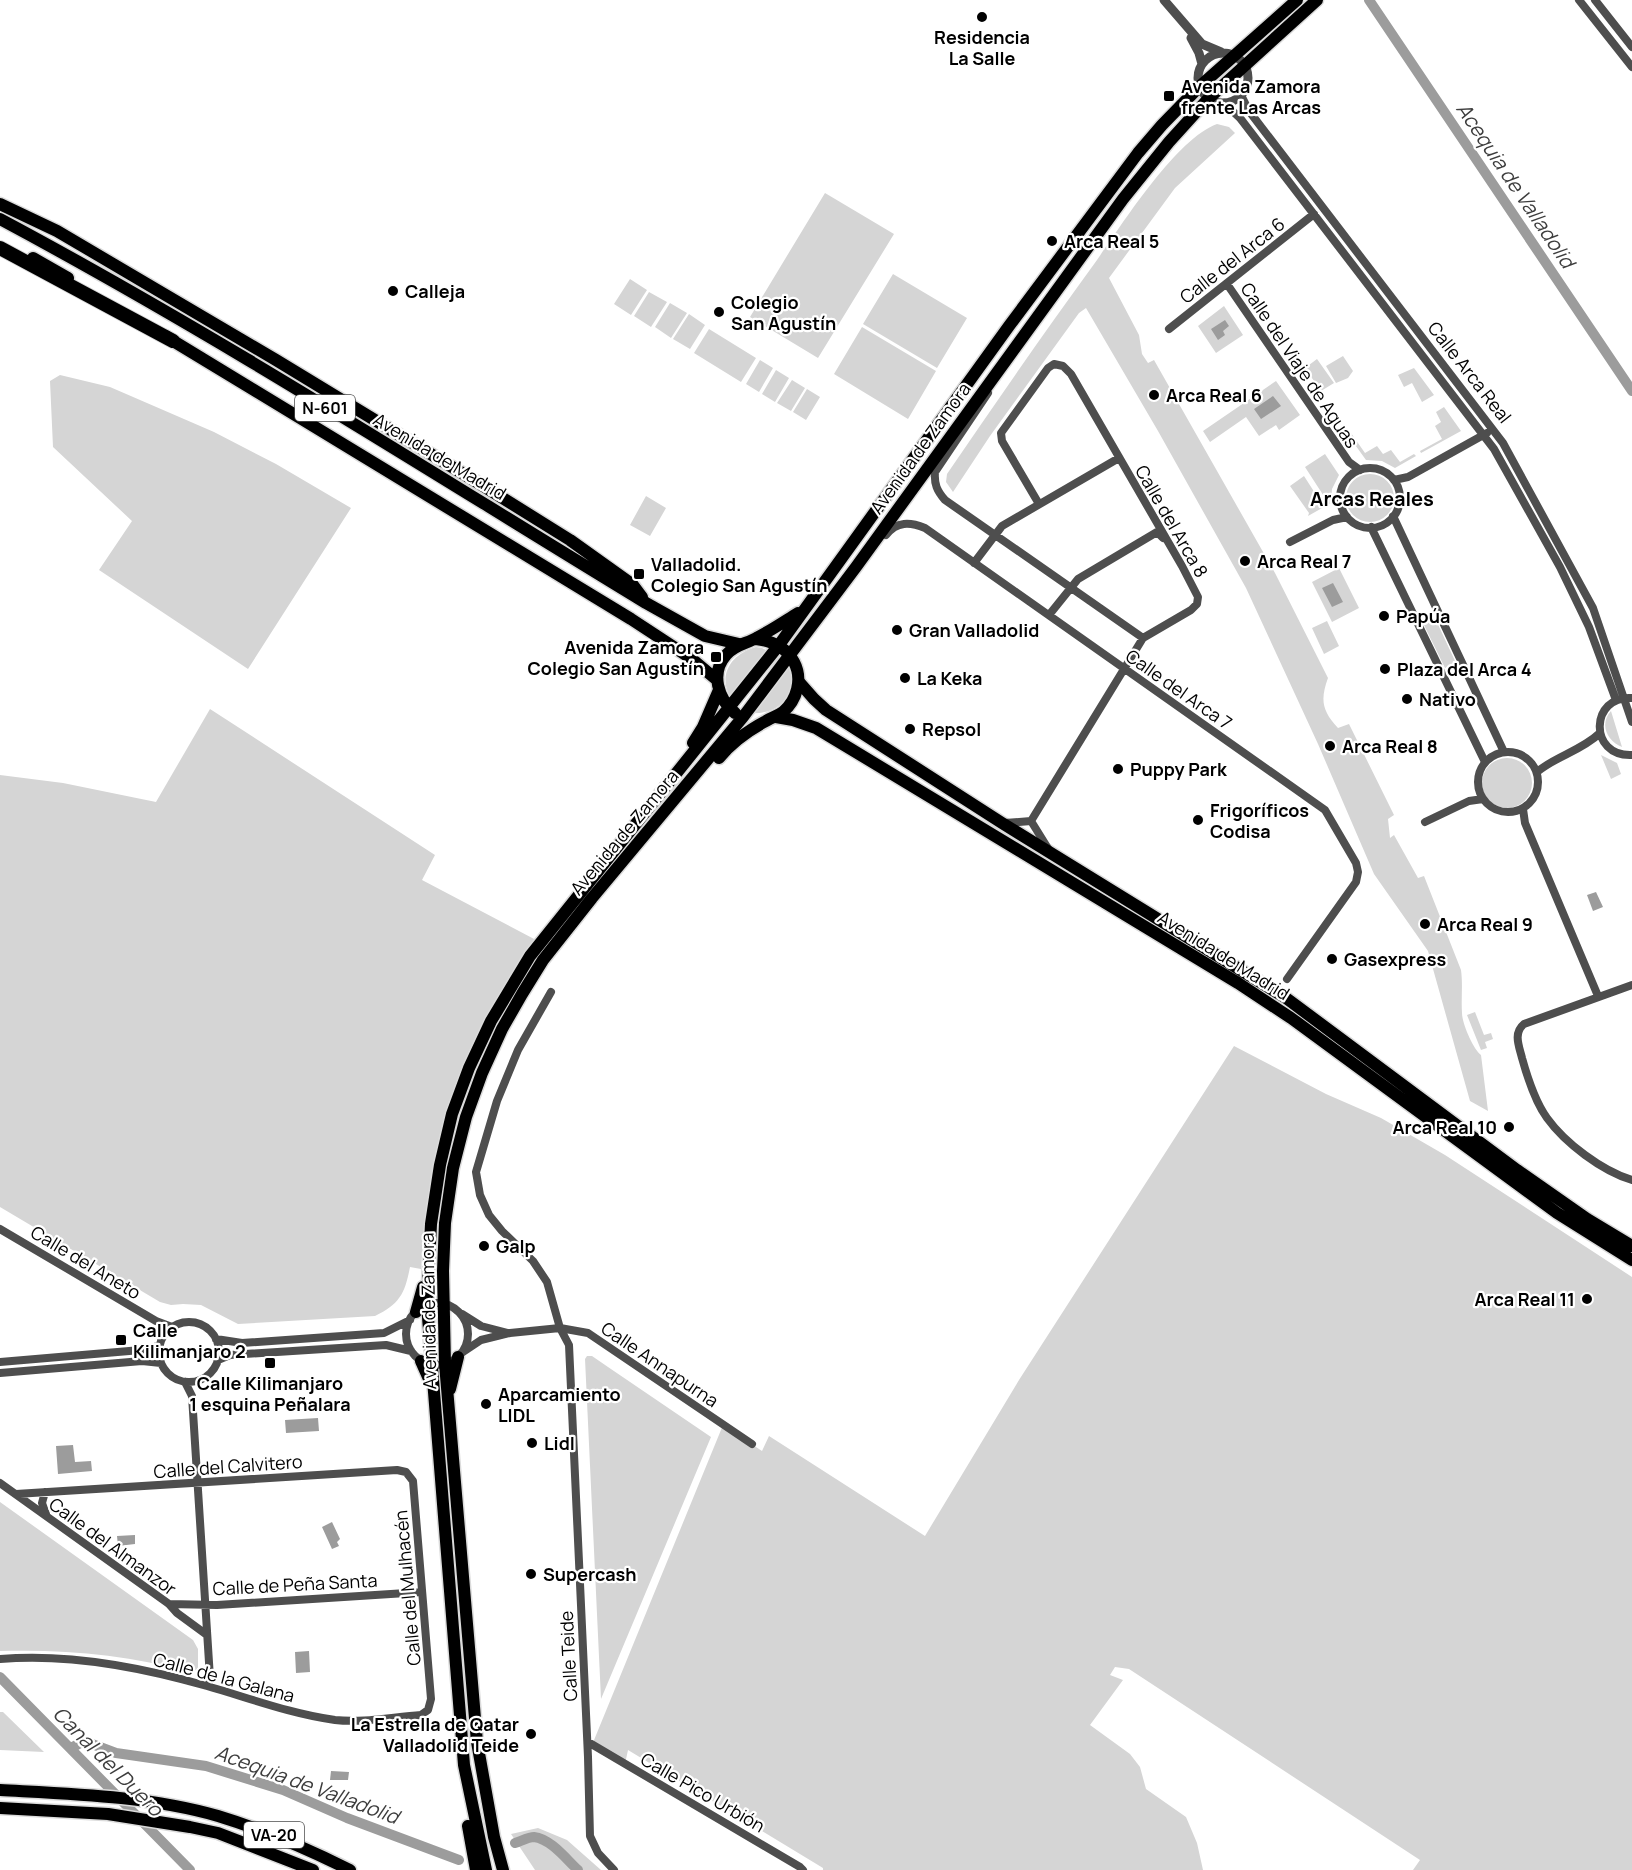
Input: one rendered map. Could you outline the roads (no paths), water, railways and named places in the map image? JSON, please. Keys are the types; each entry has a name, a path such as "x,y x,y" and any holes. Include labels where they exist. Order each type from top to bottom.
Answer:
{"highway":[{"path":"0,248 173,341"}],"main road":[{"name":"Avenida de Zamora","path":"486,1870 464,1765 434,1394 418,1312 428,1271 431,1224 440,1165 450,1124 469,1068 509,988 547,933 778,645 1138,153 1199,87 1297,0"},
{"name":"Avenida de Zamora","path":"503,1870 490,1817 477,1742 445,1364 451,1308 443,1280 445,1223 453,1168 466,1117 482,1073 502,1029 543,960 743,717 856,567 1123,199 1169,142 1208,99 1317,0"},
{"path":"0,204 66,237 276,360 485,487 570,540 633,585 646,603"},
{"name":"Avenida de Madrid","path":"0,219 224,347 646,603 705,636 739,644"},
{"name":"N-601","path":"0,241 54,269 631,619 692,659 718,685"},
{"path":"630,832 651,797 692,745 703,727 726,655 739,644 756,639 805,609"},
{"path":"640,843 678,808 728,747 772,718 793,700 799,682 796,666 790,654 778,645 756,639"},
{"name":"Avenida de Madrid","path":"799,682 826,710 1002,824 1286,998 1517,1170 1587,1219 1632,1246"},
{"path":"718,685 729,708 743,717"},
{"name":"Avenida de Madrid","path":"743,717 756,720 772,718 793,720 816,728 1238,983 1291,1018 1557,1213 1632,1260"},
{"path":"448,1399 459,1355"},
{"path":"464,1765 466,1815 476,1870"},
{"name":"VA-20","path":"0,1790 101,1795 194,1811 243,1824 303,1846 350,1870"},
{"name":"VA-20","path":"0,1808 108,1814 190,1827 218,1833 313,1870"}],"street":[{"path":"1164,0 1202,44 1234,55 1244,65 1248,80 1241,95 1231,102 1224,103 1208,99 1199,87 1198,71 1207,58 1221,52"},
{"path":"1579,0 1632,67"},
{"path":"1595,0 1632,47"},
{"path":"1184,25 1202,63"},
{"name":"Calle Arca Real","path":"1241,95 1256,120 1494,429 1585,591 1628,697 1632,722"},
{"name":"Calle Arca Real","path":"1224,103 1240,118 1485,434 1560,567 1589,627 1616,700"},
{"name":"Calle del Arca 6","path":"1169,329 1314,214"},
{"name":"Calle del Viaje de Aguas","path":"1227,284 1349,462 1360,470"},
{"name":"Calle del Arca 7","path":"1004,363 982,404 935,472 934,481 937,491 945,500 1143,638"},
{"name":"Calle del Arca 8","path":"1031,821 1143,638 1191,610 1197,604 1198,597 1071,374 1064,366 1054,364 1048,368 1001,433 1002,441 1039,504"},
{"path":"1394,480 1408,477 1494,429"},
{"path":"974,563 1002,526 1119,458"},
{"name":"Calle del Viaje de Aguas","path":"1349,462 1351,475"},
{"path":"1378,469 1394,480 1398,488 1399,503 1393,516 1387,522 1371,527 1358,525 1345,513 1340,495 1342,487 1351,475 1360,470 1378,469"},
{"path":"1398,488 1408,477"},
{"path":"1290,542 1345,513"},
{"path":"1393,516 1504,752"},
{"name":"Calle del Arca 7","path":"856,567 880,544 891,529 900,524 915,524 925,528 1325,810 1356,863 1358,872 1356,882 1287,979"},
{"path":"1371,527 1485,762"},
{"path":"1049,615 1078,579 1156,532 1170,546"},
{"path":"1628,697 1609,704 1601,716 1599,727 1603,742 1616,753 1632,755"},
{"path":"1589,744 1600,734"},
{"path":"1535,769 1589,744 1603,742"},
{"path":"1504,752 1520,754 1535,769 1538,779 1533,799 1519,810 1500,812 1487,805 1483,799 1479,791 1478,776 1485,762 1504,752"},
{"path":"1469,801 1479,791"},
{"path":"1425,822 1469,801 1483,799"},
{"path":"1519,810 1598,996"},
{"path":"1002,824 1031,821 1052,855"},
{"path":"1632,985 1524,1024 1519,1028 1517,1037 1527,1073 1546,1117 1593,1162 1619,1176 1632,1180"},
{"name":"Calle Teide","path":"551,992 518,1050 497,1101 476,1172 480,1195 489,1215 533,1261 547,1282 560,1328 569,1345 588,1742 590,1836 598,1853 615,1870"},
{"name":"Calle del Aneto","path":"0,1229 168,1330"},
{"path":"216,1339 242,1343 384,1333 418,1312 451,1308 466,1325 468,1332 464,1348 459,1355"},
{"name":"Calle Annapurna","path":"451,1308 481,1326 510,1333"},
{"path":"411,1351 406,1336 418,1312"},
{"path":"184,1322 196,1323 209,1330 216,1339 219,1349 218,1360 210,1373 198,1380 185,1382 172,1377 161,1363 159,1346 168,1330 184,1322"},
{"name":"Calle Annapurna","path":"445,1364 482,1340 510,1333 560,1328 588,1333 752,1444"},
{"path":"218,1360 230,1355 386,1345 411,1351 426,1362 445,1364"},
{"path":"0,1362 141,1350 159,1346"},
{"path":"0,1373 142,1361 161,1363"},
{"path":"192,1396 198,1380"},
{"path":"185,1382 192,1396 206,1604 210,1678 208,1686"},
{"name":"Calle del Calvitero","path":"16,1494 398,1470 411,1475"},
{"name":"Calle del Mulhacén","path":"411,1475 431,1699"},
{"name":"Calle del Almanzor","path":"0,1483 169,1604 177,1613 207,1635"},
{"path":"45,1492 42,1503 46,1514"},
{"name":"Calle de Peña Santa","path":"169,1604 217,1605 422,1592"},
{"name":"Calle de la Galana","path":"0,1659 71,1660 122,1666 163,1674 295,1712 336,1720 355,1721 421,1715 428,1710 431,1699"},
{"name":"Calle Pico Urbión","path":"588,1742 802,1870"}],"waterway":[{"name":"Acequia de Valladolid","path":"1369,0 1632,391"},
{"name":"Canal del Duero","path":"0,1677 190,1870"},
{"name":"Acequia de Valladolid","path":"71,1748 84,1741 116,1753 206,1766 283,1790 347,1818 459,1860"},
{"name":"Acequia de Valladolid","path":"515,1843 532,1837 546,1841 578,1870"}],"place":[{"name":"Residencia La Salle","path":"982,17"},
{"name":"Avenida Zamora frente Las Arcas","path":"1169,96"},
{"name":"Arca Real 5","path":"1052,241"},
{"name":"Calleja","path":"393,291"},
{"name":"Colegio San Agustín","path":"719,312"},
{"name":"Arca Real 6","path":"1154,395"},
{"name":"Arca Real 7","path":"1245,561"},
{"name":"Valladolid. Colegio San Agustín","path":"639,574"},
{"name":"Papúa","path":"1384,616"},
{"name":"Gran Valladolid","path":"897,630"},
{"name":"Avenida Zamora Colegio San Agustín","path":"716,657"},
{"name":"Plaza del Arca 4","path":"1385,669"},
{"name":"La Keka","path":"905,678"},
{"name":"Nativo","path":"1407,699"},
{"name":"Repsol","path":"910,729"},
{"name":"Arca Real 8","path":"1330,746"},
{"name":"Puppy Park","path":"1118,769"},
{"name":"Frigoríficos Codisa","path":"1198,820"},
{"name":"Arca Real 9","path":"1425,924"},
{"name":"Gasexpress","path":"1332,959"},
{"name":"Arca Real 10","path":"1509,1127"},
{"name":"Galp","path":"484,1246"},
{"name":"Arca Real 11","path":"1587,1299"},
{"name":"Calle Kilimanjaro 2","path":"121,1340"},
{"name":"Calle Kilimanjaro 1 esquina Peñalara","path":"270,1363"},
{"name":"Aparcamiento LIDL","path":"486,1404"},
{"name":"Lidl","path":"532,1443"},
{"name":"Supercash","path":"531,1574"},
{"name":"La Estrella de Qatar Valladolid Teide","path":"531,1734"}],"district":[{"name":"Arcas Reales","path":"1372,498"}]}
